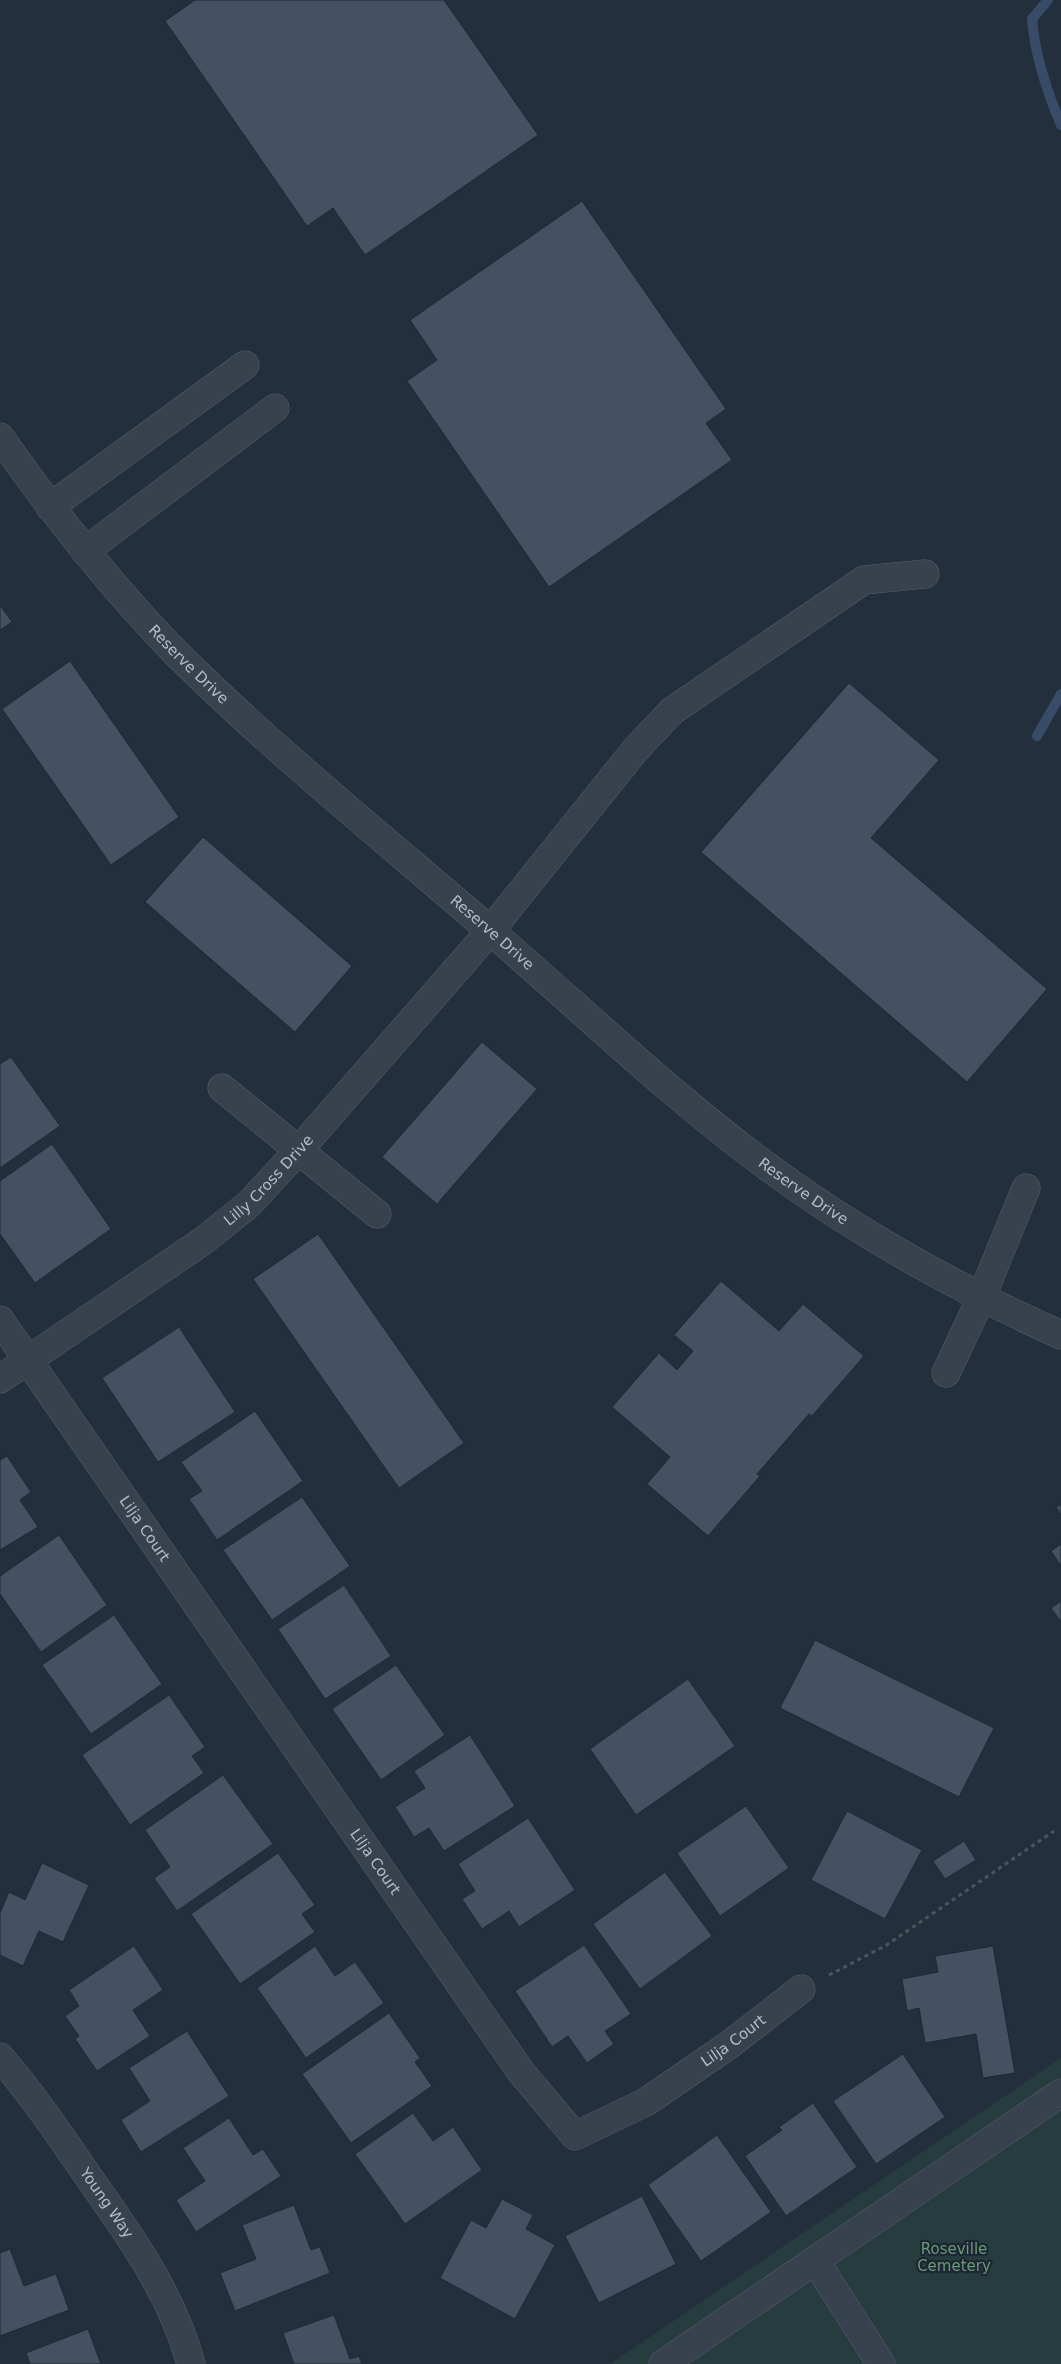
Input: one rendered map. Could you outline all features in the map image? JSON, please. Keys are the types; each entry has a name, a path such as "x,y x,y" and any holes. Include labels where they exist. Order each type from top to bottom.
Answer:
{"street":[{"path":"50,507 245,365"},
{"path":"85,551 275,408"},
{"name":"Reserve Drive","path":"0,438 50,507 85,551 165,641 216,691 259,731 632,1056 770,1169 870,1235 982,1296 1061,1336"},
{"name":"Lilly Cross Drive","path":"0,1379 202,1241 249,1204 299,1150 490,931 636,749 672,711 864,580 925,574"},
{"path":"222,1088 377,1214"},
{"path":"946,1373 982,1296 1026,1188"},
{"path":"0,1320 28,1360"},
{"name":"Lilja Court","path":"28,1360 520,2072 575,2136 646,2102 729,2045 801,1989"},
{"name":"Young Way","path":"0,2057 30,2091 136,2244 166,2296 191,2364"},
{"path":"663,2364 1061,2093"},
{"path":"815,2260 882,2364"}],"path":[{"path":"801,1989 885,1946 1054,1831"}],"green space":[{"name":"Roseville Cemetery","path":"1061,2058 1061,2364 610,2364"}],"building":[{"path":"195,0 444,0 538,135 365,255 333,208 307,226 165,21"},
{"path":"582,201 726,409 706,423 732,460 549,587 407,381 437,360 410,320"},
{"path":"0,605 12,622 0,630"},
{"path":"70,661 179,817 111,865 2,709"},
{"path":"849,683 939,760 871,838 1047,989 967,1082 701,852"},
{"path":"203,837 352,966 295,1032 145,902"},
{"path":"482,1042 537,1089 437,1204 382,1157"},
{"path":"11,1057 60,1126 0,1168 0,1064"},
{"path":"52,1144 111,1229 35,1283 0,1234 0,1181"},
{"path":"318,1234 464,1443 399,1488 253,1279"},
{"path":"721,1281 779,1331 803,1304 864,1356 812,1416 809,1414 757,1474 760,1476 708,1536 647,1484 670,1457 612,1407 659,1353 677,1370 693,1351 674,1335"},
{"path":"179,1327 235,1412 158,1462 102,1378"},
{"path":"255,1411 303,1481 217,1540 189,1499 202,1491 181,1462"},
{"path":"7,1456 31,1492 20,1500 38,1527 0,1550 0,1460"},
{"path":"302,1497 350,1566 272,1620 223,1550"},
{"path":"1061,1504 1061,1515 1056,1507"},
{"path":"59,1535 107,1605 41,1652 0,1594 0,1576"},
{"path":"1061,1544 1061,1566 1051,1551"},
{"path":"344,1585 391,1656 325,1699 278,1629"},
{"path":"1061,1601 1061,1622 1051,1608"},
{"path":"114,1615 162,1684 91,1734 42,1665"},
{"path":"815,1640 994,1728 959,1797 780,1708"},
{"path":"396,1665 445,1735 381,1780 332,1709"},
{"path":"688,1679 735,1746 636,1815 590,1749"},
{"path":"169,1695 205,1747 192,1756 204,1773 130,1825 82,1755"},
{"path":"470,1735 515,1806 444,1851 429,1828 414,1837 395,1807 425,1788 414,1771"},
{"path":"223,1775 273,1844 177,1911 154,1878 170,1867 145,1830"},
{"path":"746,1806 789,1868 720,1916 677,1853"},
{"path":"847,1811 922,1850 885,1919 811,1880"},
{"path":"528,1818 575,1890 519,1927 509,1911 482,1929 462,1899 475,1891 458,1864"},
{"path":"964,1841 976,1860 945,1879 933,1861"},
{"path":"278,1853 315,1905 302,1914 315,1932 240,1984 191,1914"},
{"path":"42,1863 89,1885 63,1942 39,1931 23,1966 0,1955 0,1913 9,1892 25,1900"},
{"path":"665,1872 712,1936 640,1989 593,1924"},
{"path":"584,1945 631,2014 605,2031 614,2044 587,2063 568,2036 552,2047 515,1991"},
{"path":"134,1946 163,1990 133,2010 150,2036 97,2071 75,2039 79,2036 65,2016 79,2006 69,1990"},
{"path":"315,1946 335,1976 355,1962 384,2003 306,2058 257,1988"},
{"path":"993,1946 1015,2073 983,2078 976,2034 925,2043 919,2008 907,2011 902,1979 938,1972 935,1956"},
{"path":"389,2013 420,2058 415,2062 432,2086 351,2143 302,2074"},
{"path":"187,2031 229,2096 141,2152 121,2120 150,2101 129,2068"},
{"path":"903,2054 945,2117 876,2164 833,2101"},
{"path":"813,2103 857,2167 786,2216 745,2156 782,2130 779,2127"},
{"path":"413,2113 433,2141 453,2127 482,2170 405,2224 355,2154"},
{"path":"229,2118 253,2155 263,2149 281,2176 196,2232 176,2200 205,2181 183,2148"},
{"path":"717,2135 771,2212 701,2261 648,2185"},
{"path":"642,2196 676,2264 599,2303 565,2236"},
{"path":"502,2199 533,2215 526,2229 555,2245 515,2319 440,2278 471,2220 486,2228"},
{"path":"294,2205 311,2250 320,2247 330,2273 235,2311 220,2273 256,2259 242,2225"},
{"path":"10,2249 24,2286 56,2274 69,2310 0,2336 0,2253"},
{"path":"334,2315 350,2359 359,2356 362,2364 294,2364 283,2333"},
{"path":"88,2329 101,2364 30,2364 26,2353"}],"waterway":[{"path":"1048,0 1032,19 1042,74 1061,125"},
{"path":"1037,736 1061,694"}]}
